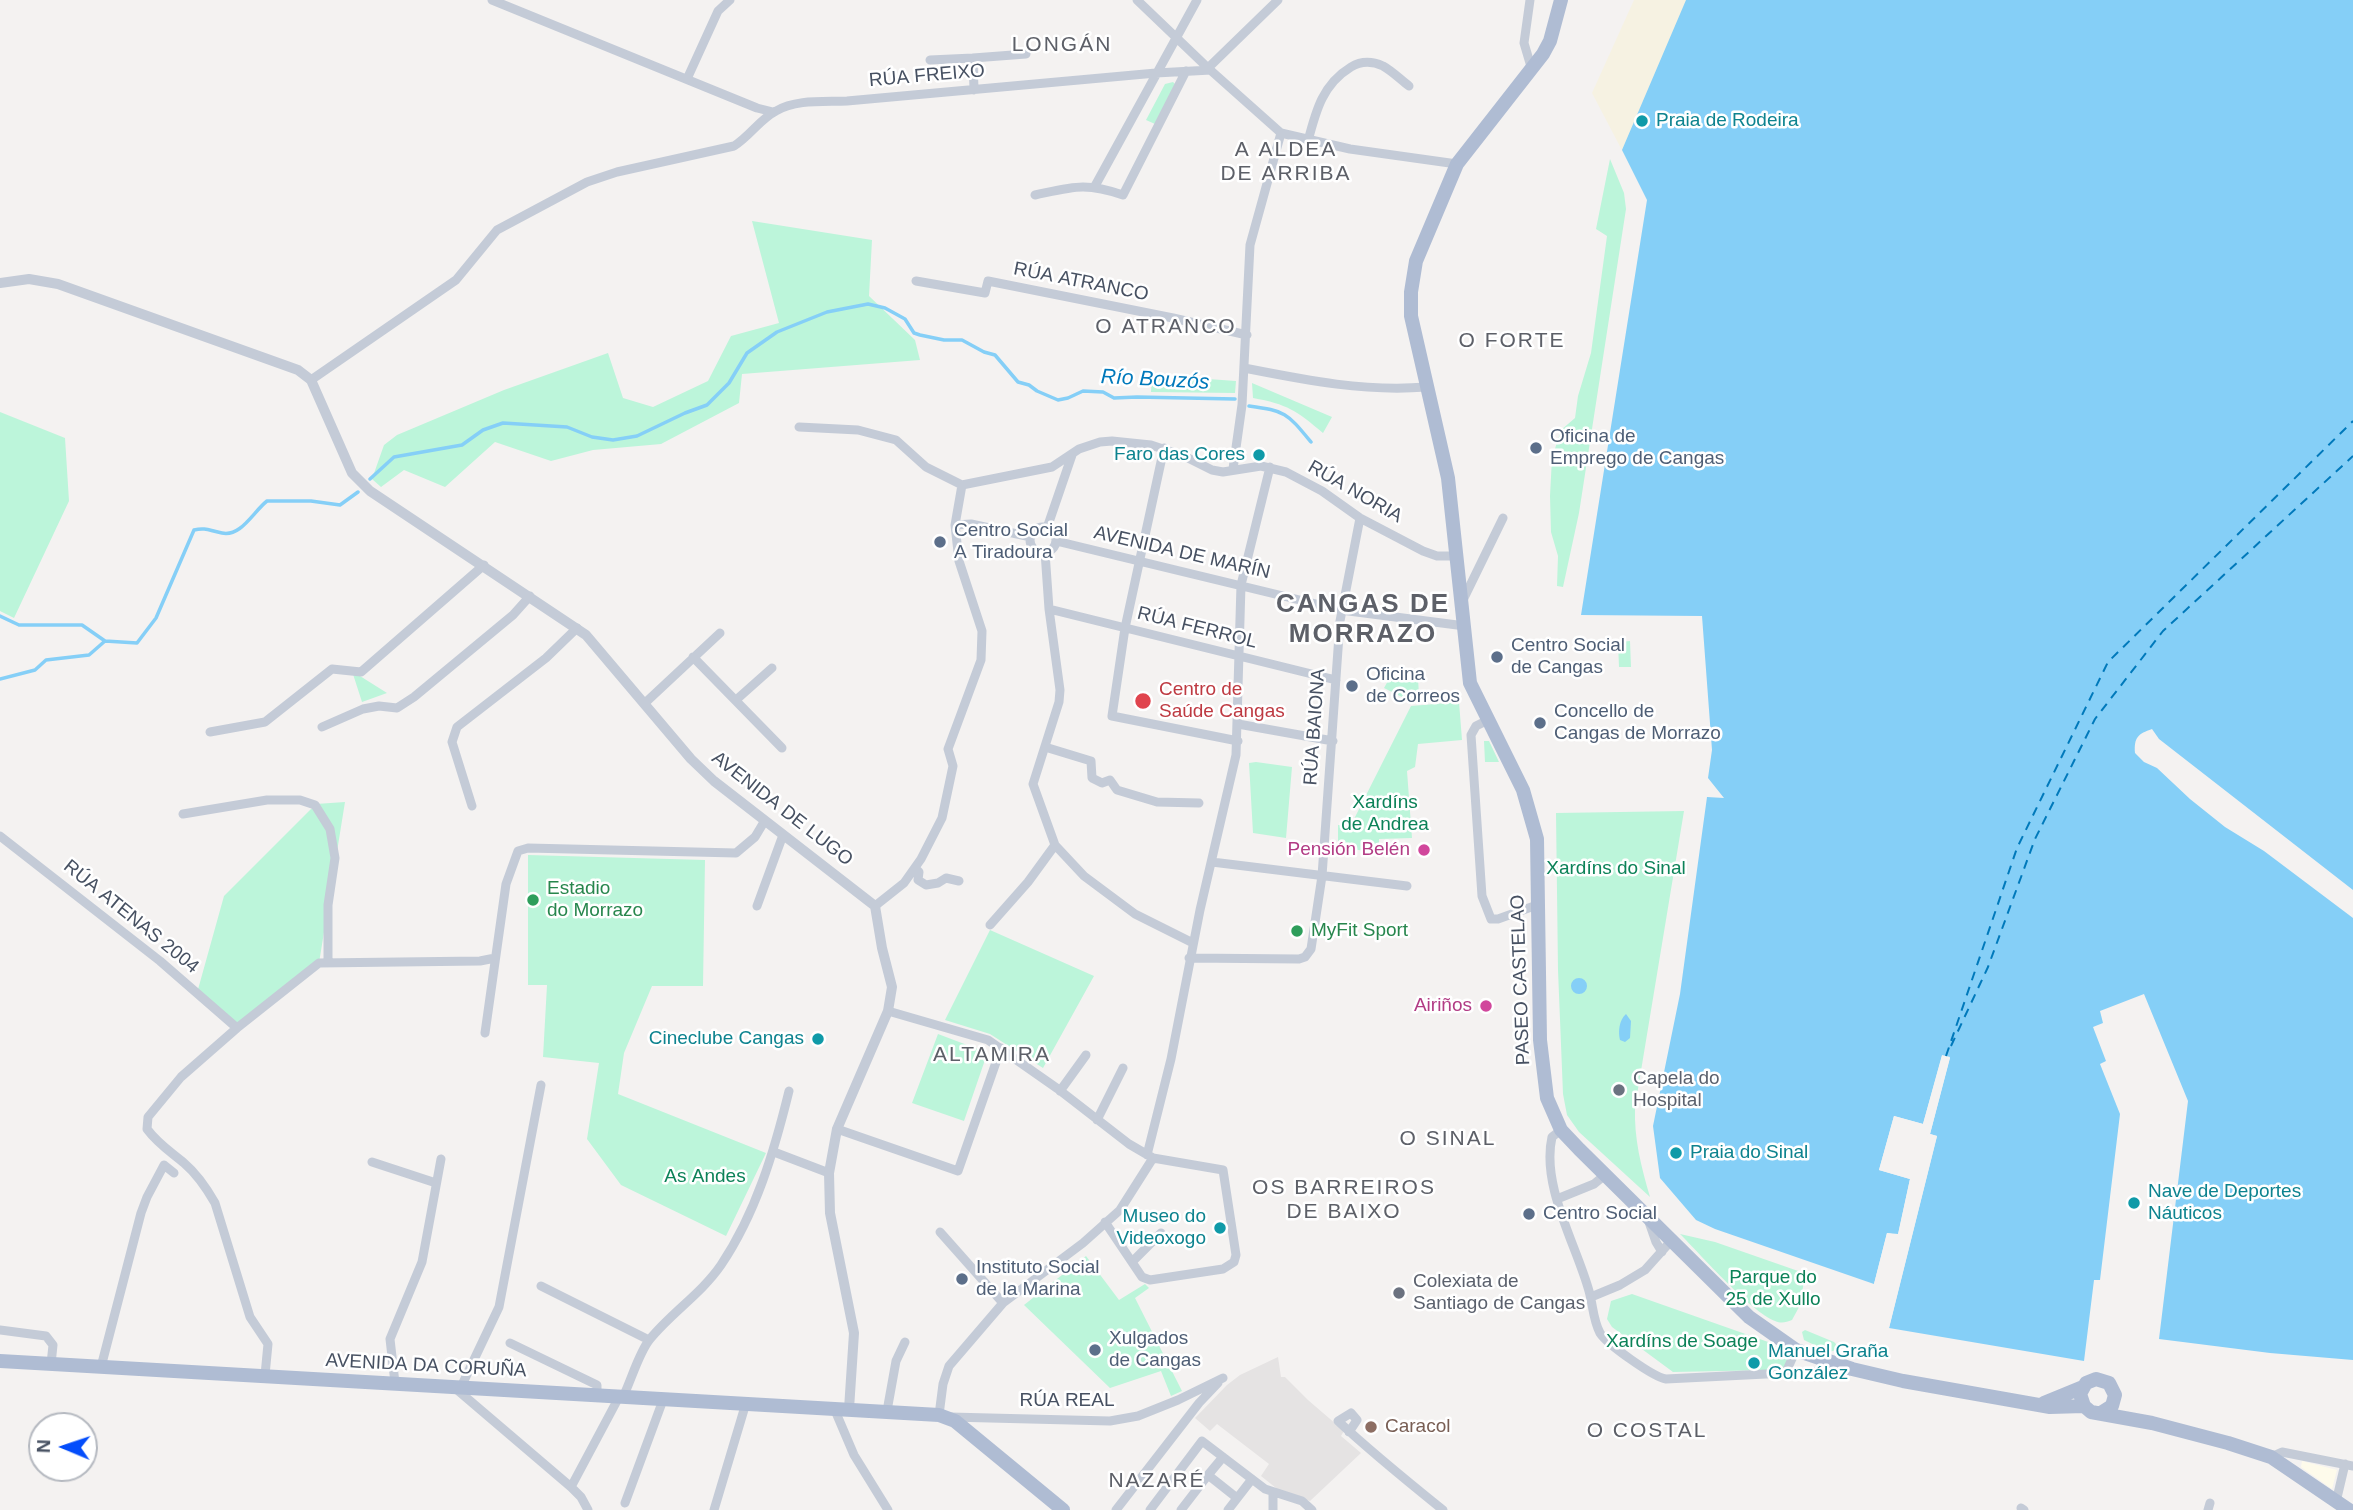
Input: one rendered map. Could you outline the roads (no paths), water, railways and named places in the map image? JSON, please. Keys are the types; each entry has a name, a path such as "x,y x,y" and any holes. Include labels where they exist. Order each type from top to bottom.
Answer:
{"main road":[{"name":"PASEO CASTELAO","path":"1561,0 1550,41 1532,70 1457,164 1416,261 1411,292 1411,316 1448,478 1471,683 1529,805 1537,839 1540,1040 1543,1079 1550,1107 1561,1130 1648,1217 1667,1247 1749,1317 1796,1350 1846,1367 1903,1381 2050,1407 2084,1406"},
{"name":"AVENIDA DA CORUÑA","path":"0,1361 942,1416"},
{"path":"2152,1423 2121,1407 2115,1399 2112,1386 2105,1380 2090,1380 2083,1387 2080,1394 2084,1406 2091,1412 2152,1423 2271,1457 2343,1506"},
{"path":"2039,1404 2083,1387"},
{"path":"2101,1413 2112,1406 2115,1399"},
{"path":"942,1416 984,1444 1063,1510"}],"street":[{"path":"492,0 757,108 774,112"},
{"path":"687,79 718,11 730,0"},
{"path":"1137,0 1281,133 1350,149 1457,164"},
{"path":"1095,186 1197,0"},
{"path":"1210,69 1278,0"},
{"path":"1530,0 1524,43 1532,70"},
{"path":"930,60 1026,54"},
{"path":"973,58 974,90"},
{"path":"1308,141 1317,110 1330,85 1338,76 1358,63 1371,62 1381,65 1409,86"},
{"name":"RÚA FREIXO","path":"774,112 810,102 1210,69"},
{"path":"1035,195 1078,186 1095,186 1123,195 1185,71"},
{"path":"0,283 29,279 58,284 298,370 312,380 456,280 497,230 587,182 617,172 734,146 747,138 774,112"},
{"path":"1233,469 1242,405 1251,245 1281,133"},
{"name":"RÚA ATRANCO","path":"916,281 985,293 988,281 1173,317 1247,335"},
{"path":"1244,368 1338,386 1397,390 1426,387"},
{"name":"AVENIDA DE LUGO","path":"312,380 352,473 370,491 576,628 599,648 699,766 764,822 875,906"},
{"path":"799,427 858,430 896,440 926,467 962,485 955,526 959,561 982,631 981,660 948,749 953,766 942,818 904,883 875,906 891,987 888,1011 837,1129 830,1156 832,1226 853,1333 849,1409"},
{"name":"RÚA NORIA","path":"962,485 1052,467 1088,446 1112,441 1151,444 1212,470 1270,467 1322,491 1360,518 1423,551 1437,556 1457,556"},
{"path":"1164,448 1138,561 1112,716 1238,741"},
{"path":"1047,527 1072,455"},
{"path":"942,1416 943,1384 949,1366 1003,1303 1083,1243 1120,1210 1150,1156 1189,958 1238,741 1241,585 1270,467"},
{"name":"RÚA BAIONA","path":"1189,958 1299,959 1310,951 1322,876 1341,610 1360,518"},
{"path":"1463,600 1503,519"},
{"path":"955,526 971,524 1031,537"},
{"path":"1047,527 1055,535 1054,548 1045,552 1036,550 1032,546 1031,537 1036,529 1047,527"},
{"name":"AVENIDA DE MARÍN","path":"1056,541 1341,610 1465,626"},
{"path":"1045,552 1049,609 1060,677 1059,702 1033,784 1055,845 1074,867 1116,900 1154,925 1193,943"},
{"path":"210,732 265,722 331,669 361,672 484,565"},
{"path":"322,727 363,709 379,706 397,708 406,703 513,615 530,596"},
{"name":"RÚA FERROL","path":"1049,609 1336,680"},
{"path":"472,806 452,742 457,727 546,658 576,628"},
{"path":"645,703 720,633"},
{"path":"693,657 782,748"},
{"path":"736,700 772,668"},
{"path":"1488,720 1476,726 1471,735 1482,896 1491,919 1537,905"},
{"path":"1238,724 1333,741"},
{"path":"1045,747 1091,761 1092,778 1102,782 1110,780 1117,790 1157,802 1199,803"},
{"path":"183,814 267,800 300,800 315,805 330,829 335,858 328,905 328,963"},
{"path":"485,1033 506,884 518,851 528,848 736,853 755,836 764,822"},
{"path":"757,906 783,835"},
{"name":"RÚA ATENAS 2004","path":"0,836 150,953 237,1028"},
{"path":"990,925 1028,882 1055,845"},
{"path":"1212,862 1407,886"},
{"path":"915,867 919,872 918,880 926,885 946,878 958,881"},
{"path":"265,1376 268,1344 250,1317 215,1203 186,1164 158,1143 147,1129 148,1116 181,1077 237,1028 319,963 480,961 495,958"},
{"path":"888,1011 988,1040 1150,1156 1223,1170 1236,1255 1234,1262 1223,1269 1157,1280 1142,1276 1105,1222"},
{"path":"837,1129 958,1171 1001,1048"},
{"path":"1060,1091 1086,1055"},
{"path":"1097,1120 1123,1068"},
{"path":"541,1085 499,1307 457,1387 472,1404 571,1487 588,1510"},
{"path":"571,1487 649,1340 703,1289 722,1263 759,1193 774,1152 789,1091"},
{"path":"1561,1130 1552,1137 1549,1150 1553,1188 1603,1336 1658,1377 1665,1379 1846,1367"},
{"path":"774,1152 829,1173"},
{"path":"395,1383 390,1339 422,1262 441,1159"},
{"path":"372,1162 436,1183"},
{"path":"101,1367 146,1197 164,1165 174,1173"},
{"path":"1557,1199 1594,1184 1605,1175"},
{"path":"940,1232 1003,1303"},
{"path":"1132,1262 1161,1233"},
{"path":"1591,1297 1638,1275 1667,1247"},
{"path":"541,1286 649,1340"},
{"path":"0,1330 46,1336 53,1345 51,1364"},
{"path":"887,1411 896,1361 905,1342"},
{"path":"510,1343 597,1385 597,1395"},
{"path":"1786,1372 1796,1350"},
{"name":"RÚA REAL","path":"942,1416 1110,1421 1138,1416 1223,1378 1199,1403 1116,1510"},
{"path":"625,1503 663,1400"},
{"path":"714,1510 746,1403"},
{"path":"834,1408 854,1455 888,1510"},
{"path":"1349,1432 1443,1510"},
{"path":"1150,1510 1202,1441 1252,1479 1273,1492 1302,1501 1312,1510"},
{"path":"2271,1457 2282,1452 2349,1465 2343,1506"},
{"path":"1181,1510 1223,1457"},
{"path":"1208,1475 1237,1498"},
{"path":"1228,1510 1252,1479"},
{"path":"1273,1492 1273,1510"}],"water":[{"path":"1686,0 2353,0 2353,890 2159,739 2152,729 2138,737 2135,753 2144,762 2157,768 2225,827 2264,851 2353,918 2353,1360 2159,1339 2188,1101 2144,994 2100,1011 2103,1023 2093,1027 2106,1061 2100,1064 2120,1114 2100,1280 2094,1280 2084,1361 1889,1328 1937,1136 1930,1134 1950,1058 1942,1056 1923,1124 1894,1116 1879,1170 1910,1179 1898,1235 1887,1233 1874,1284 1696,1220 1660,1178 1653,1126 1680,994 1707,797 1724,798 1708,778 1712,750 1702,616 1581,615 1647,200 1622,150"},
{"path":"1579,978 1587,986 1579,994 1571,986"},
{"path":"1626,1014 1631,1021 1630,1038 1625,1042 1620,1040 1619,1030"}],"waterway":[{"name":"Río Bouzós","path":"370,479 394,457 462,445 483,430 503,423 567,427 592,437 613,440 637,436 707,405 729,383 747,353 777,332 827,312 868,304 885,308 905,319 914,333 944,340 962,340 995,355 1018,382 1058,400 1083,391 1103,392 1114,398 1235,399"},
{"name":"Río Bouzós","path":"1249,406 1285,415 1311,442"},
{"name":"Río Bouzós","path":"0,679 35,670 46,660 89,655 105,641 137,643 156,618 194,530 205,529 222,533 235,531 267,501 311,501 340,505 358,492"},
{"path":"0,616 19,625 82,625 105,641"}],"place":[{"name":"Praia de Rodeira","path":"1642,121"},
{"name":"Oficina de Emprego de Cangas","path":"1536,448"},
{"name":"Faro das Cores","path":"1259,455"},
{"name":"Centro Social A Tiradoura","path":"940,542"},
{"name":"Centro Social de Cangas","path":"1497,657"},
{"name":"Oficina de Correos","path":"1352,686"},
{"name":"Centro de Saúde Cangas","path":"1143,701"},
{"name":"Concello de Cangas de Morrazo","path":"1540,723"},
{"name":"Pensión Belén","path":"1424,850"},
{"name":"Estadio do Morrazo","path":"533,900"},
{"name":"MyFit Sport","path":"1297,931"},
{"name":"Airiños","path":"1486,1006"},
{"name":"Cineclube Cangas","path":"818,1039"},
{"name":"Capela do Hospital","path":"1619,1090"},
{"name":"Praia do Sinal","path":"1676,1153"},
{"name":"Nave de Deportes Náuticos","path":"2134,1203"},
{"name":"Centro Social","path":"1529,1214"},
{"name":"Museo do Videoxogo","path":"1220,1228"},
{"name":"Instituto Social de la Marina","path":"962,1279"},
{"name":"Colexiata de Santiago de Cangas","path":"1399,1293"},
{"name":"Xulgados de Cangas","path":"1095,1350"},
{"name":"Manuel Graña González","path":"1754,1363"},
{"name":"Caracol","path":"1371,1427"}],"district":[{"name":"LONGÁN","path":"1062,45"},
{"name":"A ALDEA DE ARRIBA","path":"1286,162"},
{"name":"O ATRANCO","path":"1166,327"},
{"name":"O FORTE","path":"1512,341"},
{"name":"CANGAS DE MORRAZO","path":"1363,620"},
{"name":"ALTAMIRA","path":"992,1055"},
{"name":"O SINAL","path":"1448,1139"},
{"name":"OS BARREIROS DE BAIXO","path":"1344,1200"},
{"name":"O COSTAL","path":"1647,1431"},
{"name":"NAZARÉ","path":"1157,1481"}],"park label":[{"name":"Xardíns de Andrea","path":"1385,814"},
{"name":"Xardíns do Sinal","path":"1616,869"},
{"name":"As Andes","path":"705,1177"},
{"name":"Parque do 25 de Xullo","path":"1773,1289"},
{"name":"Xardíns de Soage","path":"1682,1342"}]}
